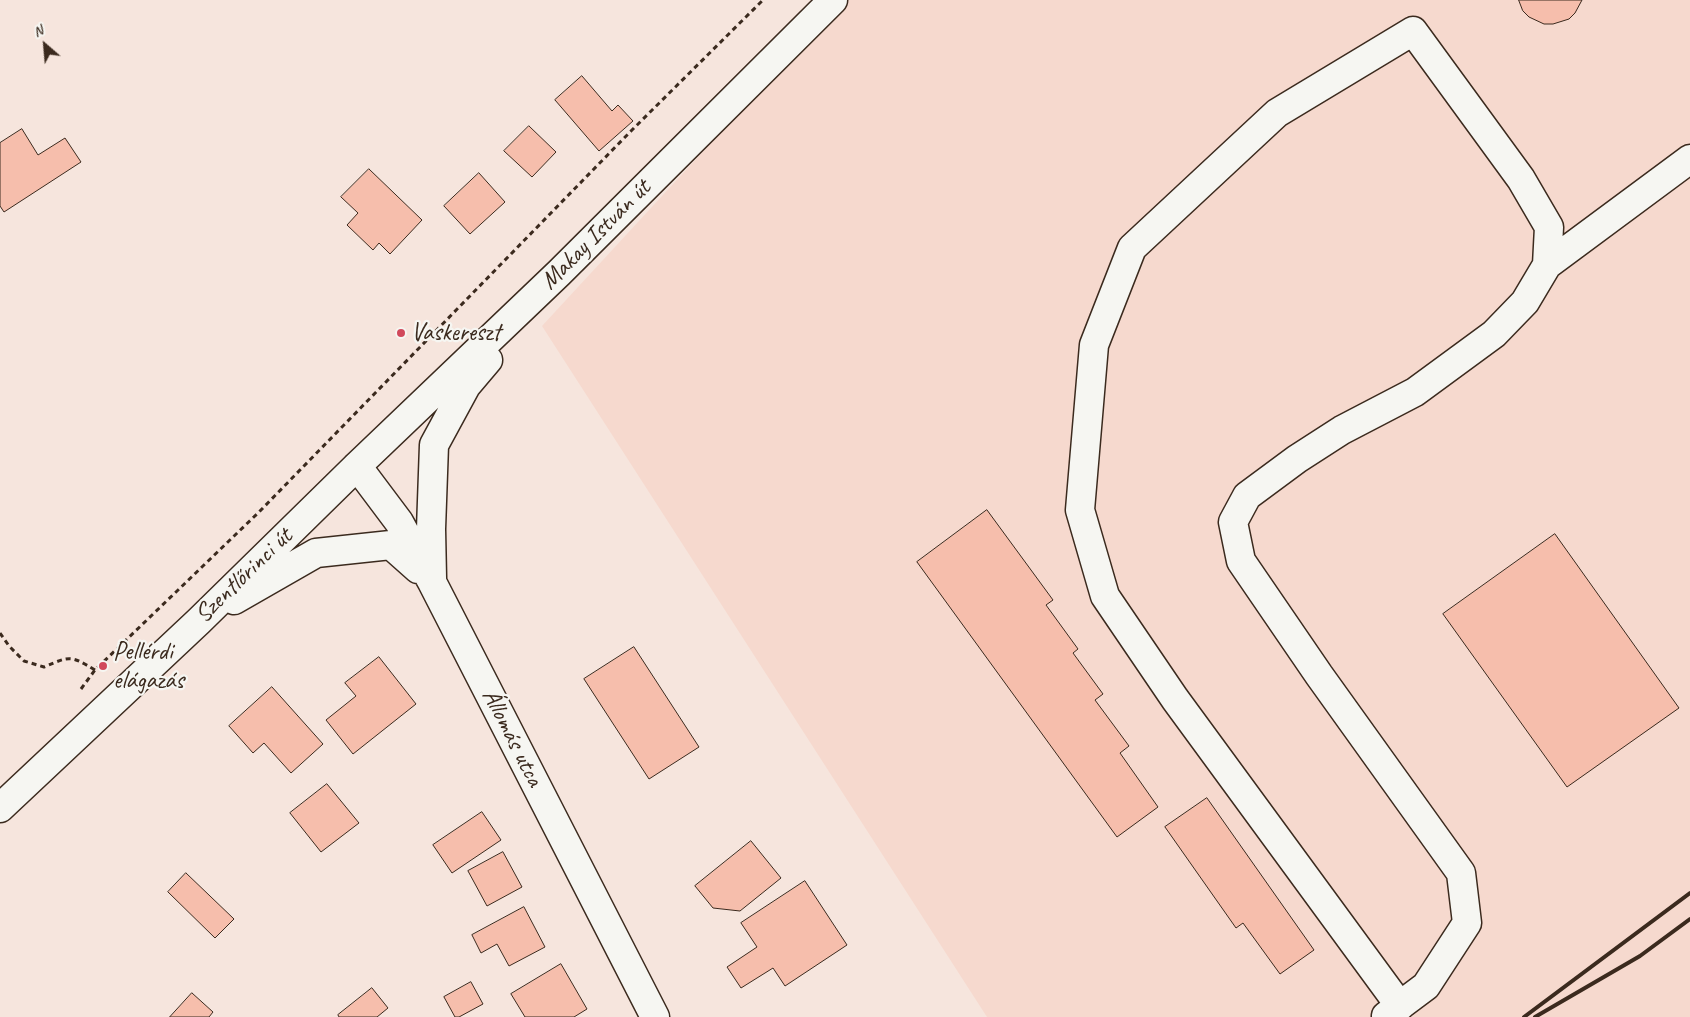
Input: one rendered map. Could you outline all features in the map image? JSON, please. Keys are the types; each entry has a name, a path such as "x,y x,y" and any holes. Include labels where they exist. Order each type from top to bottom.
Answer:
{"main road":[{"name":"Makay István út","path":"356,466 559,273 833,0"},
{"path":"1547,265 1549,227 1521,179 1413,31 1277,113 1132,248 1094,345 1080,510 1106,596 1392,1012 1426,986 1467,923 1461,873 1319,675 1241,561 1233,522 1248,496 1297,459 1342,430 1415,392 1494,334 1525,302 1547,265 1690,159"},
{"path":"432,582 431,529 434,445 466,386 559,273"},
{"name":"Állomás utca","path":"356,466 399,522 432,582 655,1017"},
{"name":"Szentlőrinci út","path":"0,808 198,621 356,466"},
{"path":"198,621 316,553 391,544 432,582"}],"path":[{"path":"80,691 94,670 259,512 631,131 763,0"},
{"path":"0,633 8,646 24,661 44,668 64,659 77,659 94,670"}],"shaded area":[{"path":"843,0 1690,0 1690,1017 987,1017 542,326"}],"building":[{"path":"1519,0 1582,0 1575,13 1569,19 1553,24 1544,24 1529,17 1523,11"},
{"path":"582,76 612,111 618,105 633,121 599,151 555,100"},
{"path":"529,126 556,152 532,177 504,151"},
{"path":"22,129 38,155 65,138 81,162 4,212 0,206 0,143"},
{"path":"369,169 422,220 390,254 379,243 373,250 347,225 358,213 341,197"},
{"path":"479,173 505,202 470,234 444,206"},
{"path":"987,510 1053,600 1046,605 1078,649 1073,653 1103,694 1095,700 1129,746 1120,753 1158,807 1117,837 917,562"},
{"path":"1555,534 1679,708 1567,787 1443,614"},
{"path":"634,647 699,747 649,779 584,679"},
{"path":"379,657 416,704 353,754 326,720 356,696 345,683"},
{"path":"272,687 323,744 291,773 264,743 253,753 229,726"},
{"path":"327,784 359,823 321,852 290,813"},
{"path":"1207,798 1314,950 1280,974 1243,923 1236,928 1165,827"},
{"path":"482,812 501,840 452,873 433,845"},
{"path":"751,841 781,878 740,911 713,908 695,886"},
{"path":"503,852 522,887 487,906 468,871"},
{"path":"186,873 234,919 215,938 168,892"},
{"path":"805,881 847,945 785,986 773,968 741,988 727,967 757,947 741,923"},
{"path":"524,907 545,947 509,966 497,944 481,953 472,935"},
{"path":"561,964 587,1009 574,1017 525,1017 511,994"},
{"path":"471,982 483,1004 459,1017 455,1017 444,997"},
{"path":"372,988 388,1008 377,1017 339,1017 338,1015"},
{"path":"192,993 213,1012 209,1017 170,1017"}],"railway":[{"path":"1524,1017 1690,893"},
{"path":"1535,1017 1640,956 1690,919"}],"place":[{"name":"Vaskereszt","path":"401,333"},
{"name":"Pellérdi elágazás","path":"103,666"}]}
